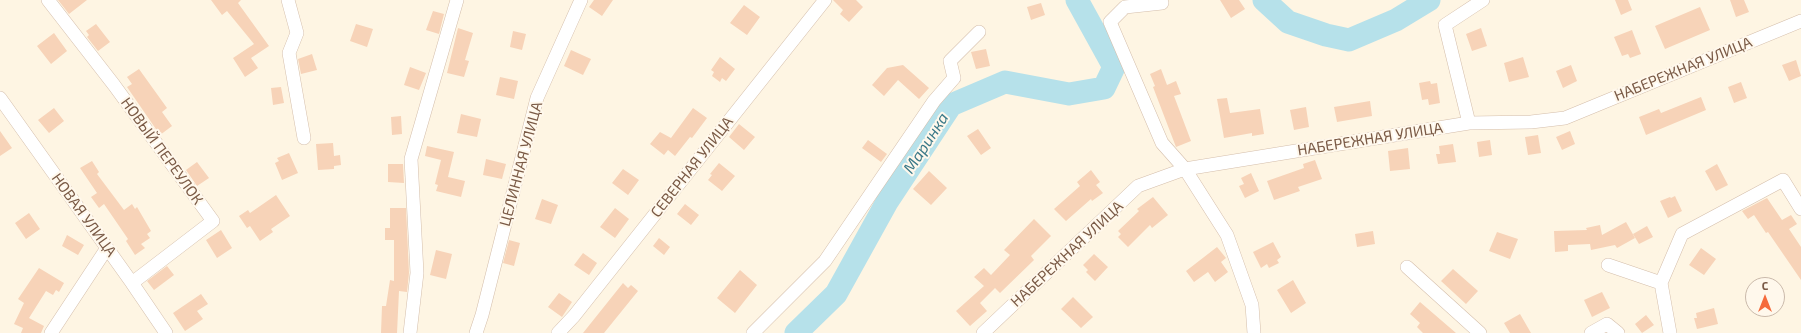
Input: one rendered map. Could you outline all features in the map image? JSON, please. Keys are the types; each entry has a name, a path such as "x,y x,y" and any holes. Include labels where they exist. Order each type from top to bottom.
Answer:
{"street":[{"name":"НОВЫЙ ПЕРЕУЛОК","path":"48,0 114,85 213,222 132,283"},
{"path":"288,0 297,33 289,53 304,138"},
{"path":"410,333 417,273 411,159 457,0"},
{"name":"ЦЕЛИННАЯ УЛИЦА","path":"476,333 482,315 537,98 581,0"},
{"name":"СЕВЕРНАЯ УЛИЦА","path":"558,333 579,310 825,0"},
{"path":"1469,123 1445,25 1483,0"},
{"path":"1162,3 1125,8 1110,22 1162,143 1185,169 1227,235 1252,305 1254,333"},
{"name":"НАБЕРЕЖНАЯ УЛИЦА","path":"983,333 1138,186 1185,169 1469,123 1531,122 1565,118 1801,21"},
{"path":"753,333 825,261 934,101 954,78 950,62 979,32"},
{"name":"НОВАЯ УЛИЦА","path":"0,98 166,333"},
{"path":"1670,333 1661,283 1682,234 1783,180 1801,209"},
{"path":"51,333 107,248"},
{"path":"1608,265 1661,283"},
{"path":"1407,267 1480,333"},
{"path":"1591,333 1607,324 1618,333"}],"building":[{"path":"58,0 87,0 69,14"},
{"path":"211,0 241,0 238,3 269,46 251,58 258,68 245,77 233,58 254,44 227,11 222,15"},
{"path":"594,0 613,0 602,16 589,7"},
{"path":"833,0 856,0 863,7 849,22 840,14 843,10"},
{"path":"1220,0 1239,0 1245,9 1231,18"},
{"path":"1615,0 1628,0 1632,10 1621,15"},
{"path":"1730,0 1744,0 1749,12 1736,17"},
{"path":"1041,3 1045,15 1031,20 1027,7"},
{"path":"744,5 760,17 747,35 730,23"},
{"path":"1700,7 1710,30 1665,49 1655,26"},
{"path":"433,11 444,14 439,34 426,30"},
{"path":"96,24 110,42 98,51 87,37 89,35 86,31"},
{"path":"356,24 373,29 367,47 350,41"},
{"path":"458,28 473,33 465,60 469,61 464,77 447,73"},
{"path":"1481,28 1487,46 1472,51 1466,34"},
{"path":"1632,30 1641,54 1630,58 1628,54 1622,56 1614,37"},
{"path":"513,31 526,34 522,50 510,47"},
{"path":"54,33 67,51 51,64 37,46"},
{"path":"986,49 990,66 976,69 971,52"},
{"path":"571,50 591,59 583,75 564,66"},
{"path":"312,54 317,70 301,74 298,59"},
{"path":"720,57 735,69 726,81 722,78 720,82 712,76 714,72 711,70"},
{"path":"1523,57 1529,77 1509,82 1504,63"},
{"path":"1796,60 1801,76 1789,81 1782,65"},
{"path":"903,65 929,88 919,99 898,80 884,96 872,85 887,68"},
{"path":"1571,65 1577,81 1563,88 1556,71"},
{"path":"410,67 426,73 419,90 404,85"},
{"path":"139,69 167,108 162,112 172,126 160,135 127,87 132,84 127,77"},
{"path":"1161,69 1167,85 1176,81 1181,94 1174,96 1191,141 1176,147 1153,87 1155,86 1150,74"},
{"path":"500,77 518,81 514,99 496,95"},
{"path":"1430,81 1431,84 1437,83 1440,103 1429,105 1428,99 1422,100 1419,83"},
{"path":"1741,82 1747,98 1734,103 1728,87"},
{"path":"281,87 284,103 273,105 271,88"},
{"path":"1701,97 1706,110 1646,135 1639,117 1659,109 1661,113"},
{"path":"1227,98 1230,113 1260,109 1264,134 1252,136 1252,133 1224,138 1217,99"},
{"path":"1370,101 1372,116 1337,122 1334,107"},
{"path":"1306,107 1309,127 1294,130 1290,110"},
{"path":"54,108 64,121 49,133 38,120"},
{"path":"693,108 707,118 692,138 690,137 675,156 668,150 664,155 650,144 660,132 671,138"},
{"path":"461,114 481,119 477,137 457,133"},
{"path":"401,116 402,134 392,135 391,117"},
{"path":"739,124 755,137 744,150 729,137"},
{"path":"978,129 991,148 981,155 967,136"},
{"path":"0,131 12,148 0,156"},
{"path":"1570,131 1575,144 1562,150 1556,137"},
{"path":"1538,135 1541,153 1528,155 1525,137"},
{"path":"868,140 887,154 881,162 862,148"},
{"path":"1490,140 1492,155 1479,157 1477,142"},
{"path":"333,143 334,156 340,155 341,165 334,166 334,169 318,170 316,144"},
{"path":"1453,144 1456,162 1438,164 1436,154 1440,154 1439,146"},
{"path":"427,146 454,152 448,177 465,181 461,197 436,191 438,185 435,184 441,160 425,156"},
{"path":"1408,148 1410,169 1390,171 1388,151"},
{"path":"289,153 298,173 282,180 275,163 279,161 277,158"},
{"path":"486,159 506,164 502,179 483,175"},
{"path":"1315,160 1322,179 1298,187 1300,191 1274,200 1267,181 1304,168 1303,164"},
{"path":"92,161 99,172 97,174 124,210 132,204 135,209 137,207 151,231 147,234 150,238 141,244 145,248 135,255 126,241 128,239 104,204 99,208 91,197 97,193 80,168"},
{"path":"197,162 209,178 197,186 186,170"},
{"path":"719,163 735,176 722,191 708,180 712,175 710,174"},
{"path":"388,164 403,164 404,183 388,182"},
{"path":"1717,164 1728,185 1716,191 1705,171"},
{"path":"623,169 639,180 628,195 612,183"},
{"path":"1091,170 1100,182 1096,185 1103,193 1092,201 1091,199 1066,221 1054,209 1080,186 1077,182"},
{"path":"929,171 947,188 931,205 913,189"},
{"path":"1251,173 1259,191 1245,198 1239,186 1244,184 1241,178"},
{"path":"276,195 290,216 271,229 273,232 260,241 250,226 247,228 239,216 248,210 250,213"},
{"path":"1675,196 1682,211 1668,218 1660,201"},
{"path":"1153,197 1168,215 1152,228 1150,225 1128,247 1118,237 1121,234 1118,231 1139,211 1137,209"},
{"path":"1767,198 1782,220 1791,215 1797,224 1789,229 1801,247 1801,280 1768,232 1766,233 1754,215 1748,219 1742,211"},
{"path":"542,199 558,205 551,224 535,219"},
{"path":"685,204 699,215 691,225 677,214"},
{"path":"390,208 406,208 409,273 407,292 399,291 397,333 381,333 382,306 386,306 390,280 394,281 394,240 385,240 385,228 390,228"},
{"path":"615,208 629,219 615,238 600,227"},
{"path":"29,213 40,229 26,239 15,223"},
{"path":"1034,219 1051,236 1031,256 1034,260 1000,293 995,288 980,303 987,311 970,326 956,311 984,286 974,277 984,268 991,275 1010,255 1004,250"},
{"path":"1626,222 1635,238 1617,248 1615,245 1591,250 1590,244 1568,245 1568,251 1555,252 1554,231 1587,230 1586,228 1600,225 1602,235"},
{"path":"1647,226 1653,237 1639,244 1633,234"},
{"path":"221,230 232,248 217,258 206,240"},
{"path":"1373,231 1375,244 1357,247 1355,234"},
{"path":"1497,232 1518,239 1510,259 1489,251"},
{"path":"67,235 84,245 78,255 62,246"},
{"path":"659,238 670,247 664,255 653,246"},
{"path":"509,240 520,243 514,266 503,263"},
{"path":"1273,242 1281,257 1277,260 1279,263 1269,268 1267,264 1261,268 1253,252"},
{"path":"1217,247 1226,258 1221,262 1228,272 1215,282 1208,272 1194,282 1186,271"},
{"path":"1701,248 1716,259 1704,275 1689,265"},
{"path":"436,250 452,254 446,279 430,275"},
{"path":"583,253 597,263 589,275 574,265"},
{"path":"1094,254 1108,267 1095,281 1086,272 1088,270 1083,265"},
{"path":"167,266 174,275 154,290 147,281"},
{"path":"39,268 64,283 59,292 56,290 53,295 46,291 29,318 44,326 41,333 21,333 23,328 14,324 24,303 18,299"},
{"path":"1453,269 1478,291 1466,304 1441,281"},
{"path":"740,270 757,285 735,313 717,298"},
{"path":"1293,280 1306,303 1291,313 1277,290"},
{"path":"623,283 628,288 631,285 638,291 604,333 583,333"},
{"path":"1602,292 1610,308 1592,317 1584,300"},
{"path":"559,293 572,302 562,317 548,307"},
{"path":"201,294 208,304 197,311 203,319 185,331 173,313"},
{"path":"1073,297 1093,317 1081,328 1061,309"},
{"path":"1420,302 1456,333 1423,333 1417,327 1420,323 1410,314"},
{"path":"1714,308 1718,324 1697,329 1694,318 1697,318 1696,313"},
{"path":"1520,314 1531,333 1510,333 1504,323"},
{"path":"1646,315 1654,325 1642,333 1635,324"}],"waterway":[{"name":"Маринка","path":"796,333 836,294 887,202 951,105 1005,82 1069,94 1104,88 1114,67 1077,0"},
{"name":"Маринка","path":"1264,0 1288,22 1326,35 1349,40 1396,20 1429,0"}]}
